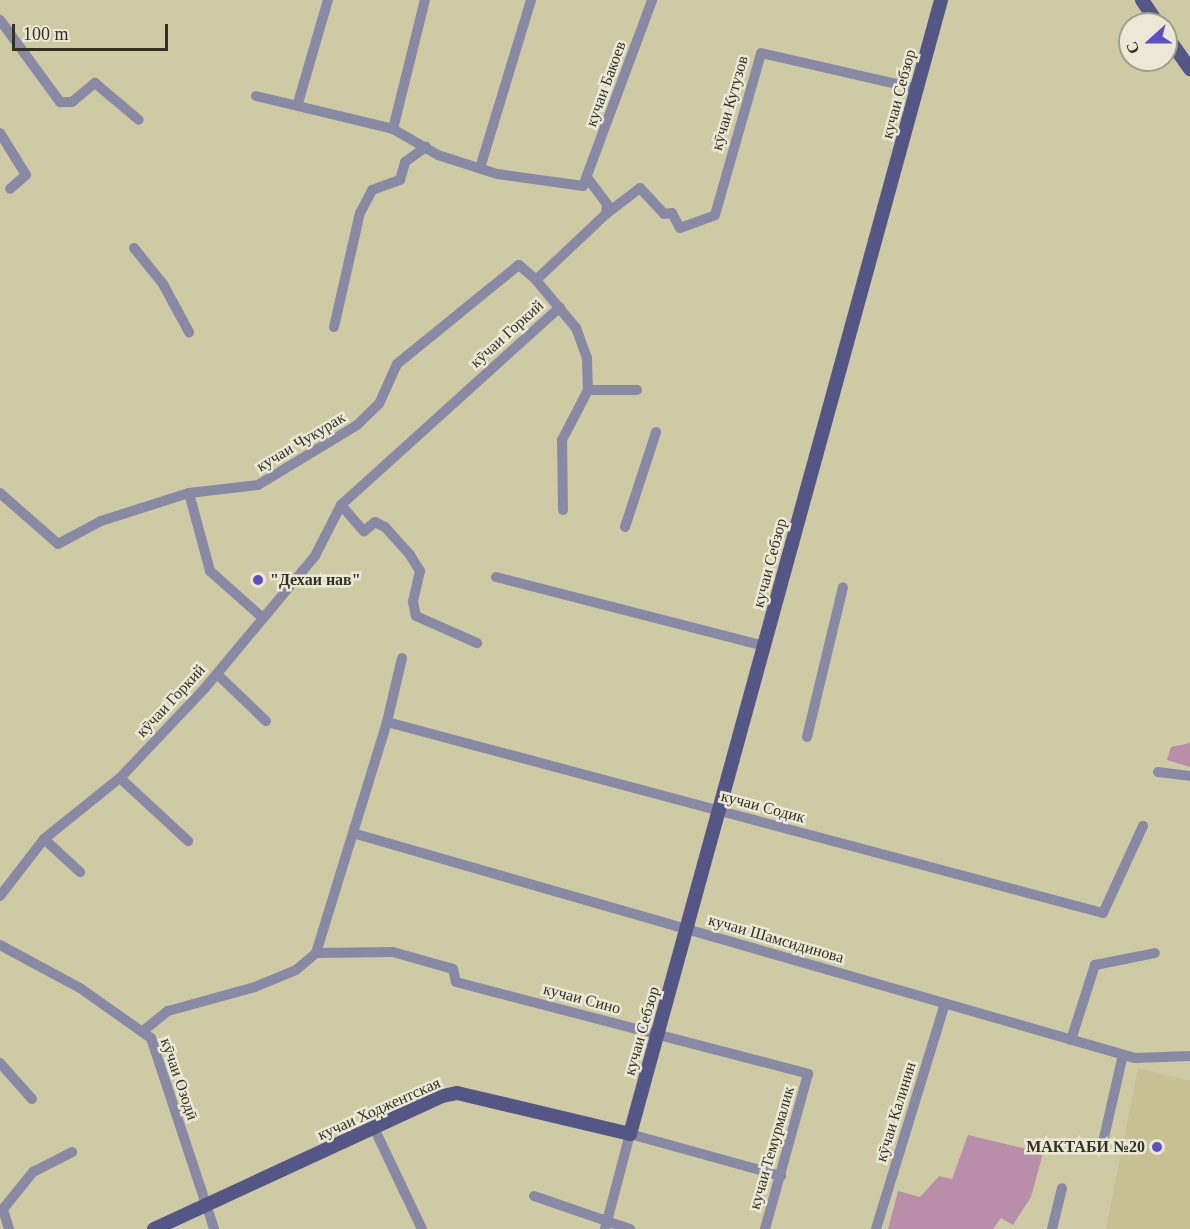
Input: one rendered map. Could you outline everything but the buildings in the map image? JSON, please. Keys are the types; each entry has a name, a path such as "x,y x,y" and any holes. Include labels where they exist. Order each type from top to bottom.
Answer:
{"main road":[{"name":"кучаи Себзор","path":"630,1134 941,0"},
{"path":"1178,52 1190,69"},
{"name":"кучаи Ходжентская","path":"154,1229 374,1128 457,1093 630,1134"}],"street":[{"path":"298,103 328,0"},
{"path":"393,129 425,0"},
{"path":"480,168 531,0"},
{"name":"кучаи Бакоев","path":"588,178 652,0"},
{"path":"0,20 60,102 72,102 95,83 139,120"},
{"name":"кӯчаи Кутузов","path":"606,214 640,188 663,214 672,213 680,228 715,215 760,53 918,88"},
{"path":"256,96 298,103 393,129 426,147 480,168 583,186 588,178 608,204 606,214 536,280 576,328 587,358 588,390 562,440 564,510"},
{"path":"0,133 26,175 10,189"},
{"path":"333,327 360,213 372,190 400,180 405,162 426,147"},
{"path":"134,248 163,284 189,332"},
{"name":"кучаи Чукурак","path":"0,493 58,544 101,521 189,493 275,478 357,425 379,404 397,364 519,265 536,280"},
{"name":"кӯчаи Горкий","path":"0,896 44,839 120,778 217,674 315,556 341,505 560,307"},
{"path":"588,390 637,390"},
{"path":"626,527 656,432"},
{"path":"189,493 210,571 263,618"},
{"path":"341,505 364,531 375,522 385,527 410,555 420,571 413,602 416,616 477,643"},
{"path":"496,577 765,646"},
{"path":"807,737 843,587"},
{"path":"143,1031 168,1011 255,987 296,970 316,952 356,834 402,658"},
{"path":"217,674 266,721"},
{"name":"кучаи Содик","path":"387,722 1103,913 1116,892 1130,847 1143,826"},
{"path":"1158,772 1190,776"},
{"path":"120,778 188,842"},
{"name":"кучаи Шамсидинова","path":"356,834 1124,1055 1190,1056"},
{"path":"44,839 80,872"},
{"name":"кӯчаи Озодӣ","path":"0,945 80,988 151,1038 214,1229"},
{"name":"кучаи Сино","path":"316,952 393,952 453,969 456,982 808,1074"},
{"path":"1071,1040 1095,965 1155,953"},
{"name":"кӯчаи Калинин","path":"876,1229 945,1003"},
{"path":"1103,1142 1124,1055"},
{"path":"0,1063 32,1099"},
{"name":"кучаи Темурмалик","path":"765,1229 808,1074"},
{"path":"374,1128 422,1229"},
{"path":"606,1226 630,1134 781,1176"},
{"path":"9,1229 3,1209 33,1172 72,1152"},
{"path":"1052,1229 1062,1188"},
{"path":"534,1196 606,1226 630,1229"}],"shaded area":[{"path":"1190,743 1190,767 1167,760 1171,747"},
{"name":"МАКТАБИ №20","path":"1138,1068 1190,1081 1190,1229 1106,1229"},
{"path":"968,1135 1043,1153 1031,1197 1013,1225 1001,1218 993,1229 888,1229 898,1191 920,1197 939,1176 952,1179"}],"place":[{"name":"\"Дехаи нав\"","path":"258,580"},
{"name":"МАКТАБИ №20","path":"1157,1147"}]}
